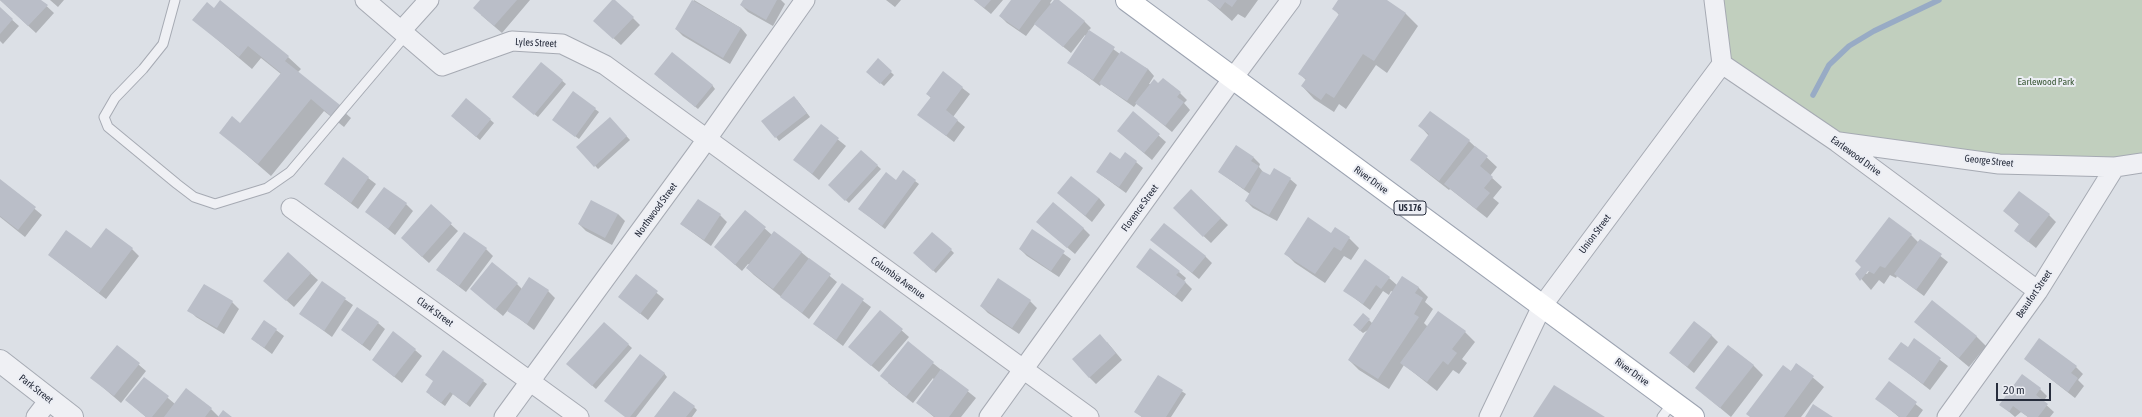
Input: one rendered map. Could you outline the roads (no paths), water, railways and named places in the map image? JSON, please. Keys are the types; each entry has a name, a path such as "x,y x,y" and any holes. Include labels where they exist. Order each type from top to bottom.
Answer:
{"main road":[{"name":"River Drive","path":"1127,0 1542,306 1667,410 1693,417"}],"street":[{"name":"Lyles Street","path":"365,0 442,66 512,41 562,44 605,65 706,140"},
{"path":"404,33 429,0"},
{"name":"Northwood Street","path":"504,417 706,140 805,0"},
{"name":"Florence Street","path":"989,417 1233,78 1291,0"},
{"path":"1714,0 1722,64"},
{"name":"Earlewood Drive","path":"1722,64 1838,142 2038,291"},
{"name":"Union Street","path":"1489,417 1542,306 1722,64"},
{"name":"Columbia Avenue","path":"706,140 1025,369 1089,417"},
{"name":"George Street","path":"1838,142 1999,164 2115,166 2142,163"},
{"name":"Beaufort Street","path":"1947,417 2038,291 2115,166"},
{"name":"Clark Street","path":"291,208 579,417"},
{"name":"Park Street","path":"0,362 72,417"},
{"path":"36,417 48,400"}],"lane":[{"path":"174,0 163,44 143,69 116,98 104,117 108,127 194,197 215,204 267,188 290,172 404,33"}],"waterway":[{"path":"1813,95 1829,65 1849,46 1874,31 1939,0"}],"park label":[{"name":"Earlewood Park","path":"2046,82"}]}
